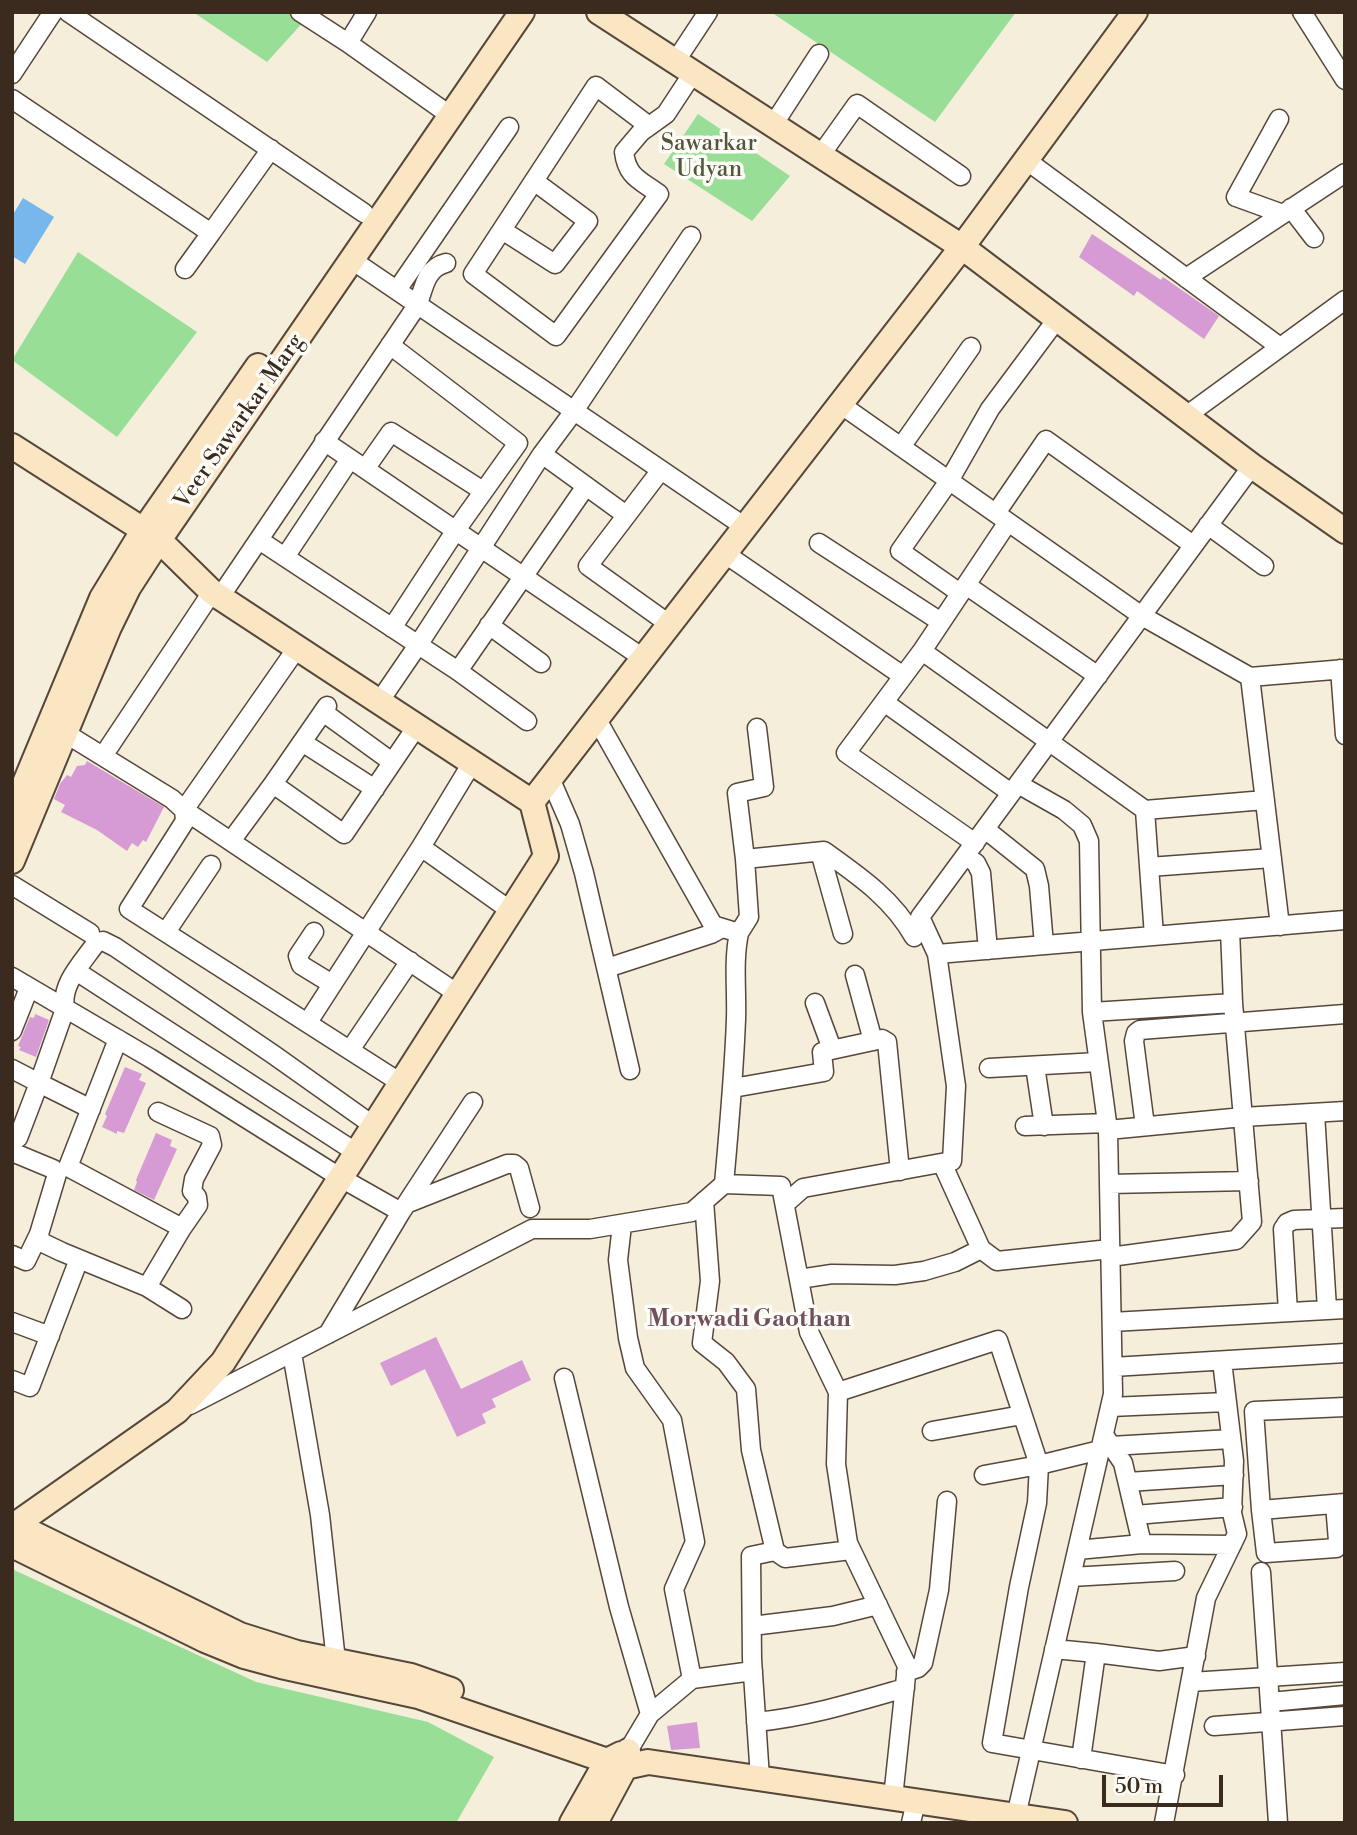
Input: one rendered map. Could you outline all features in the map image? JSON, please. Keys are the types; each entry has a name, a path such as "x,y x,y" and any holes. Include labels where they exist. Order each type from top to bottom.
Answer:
{"street":[{"path":"12,74 54,12"},
{"path":"68,12 364,213"},
{"path":"300,12 445,112"},
{"path":"348,43 367,12"},
{"name":"Veer Sawarkar Marg","path":"12,814 95,613 352,260 445,112 503,12"},
{"name":"Veer Sawarkar Marg","path":"12,861 108,626 151,535 364,213 522,12"},
{"path":"600,12 962,247 1252,466 1342,527"},
{"path":"649,126 596,86 473,274 556,336 659,194 626,168 624,152 649,126 666,114 708,12"},
{"path":"532,802 962,247 1135,12"},
{"path":"1302,12 1345,80"},
{"path":"773,125 819,54"},
{"path":"12,99 211,233"},
{"path":"820,156 857,104 961,176"},
{"path":"1279,119 1236,197 1287,211 1314,238"},
{"path":"397,290 509,127"},
{"path":"185,269 271,149"},
{"path":"1026,160 1280,347"},
{"path":"1186,278 1345,173"},
{"path":"502,230 555,264 588,220 534,181"},
{"path":"379,702 542,454 574,411 691,236"},
{"path":"352,260 745,527"},
{"path":"103,756 216,595 259,540 418,304 430,271 446,263"},
{"path":"1186,416 1345,300"},
{"path":"1057,319 990,409 949,481 900,551 1098,676"},
{"path":"390,345 518,443 456,530 392,628"},
{"path":"901,447 971,347"},
{"path":"840,404 1142,615 1250,677 1342,669 1345,735"},
{"path":"285,557 358,464 391,432 483,491"},
{"path":"1044,945 1040,886 1035,869 975,843 846,753 922,651 963,589 1046,440 1193,545"},
{"path":"324,441 643,657"},
{"path":"12,446 151,535 216,595 532,802 546,856 223,1362 177,1411"},
{"path":"542,454 626,516"},
{"path":"785,1204 803,1188 952,1161 956,1086 937,954 920,917 1252,466"},
{"path":"661,470 588,566 669,624"},
{"path":"458,671 586,486"},
{"path":"1208,525 1264,566"},
{"path":"259,540 458,671 527,721"},
{"path":"819,543 941,622"},
{"path":"724,553 903,676"},
{"path":"489,625 541,663"},
{"path":"297,648 184,810 185,821 130,909 401,1083"},
{"path":"922,651 1145,810 1265,800"},
{"path":"1250,677 1280,926"},
{"path":"884,702 1015,788 1064,810 1082,825 1089,841 1092,1012 1107,1126 1113,1394 1105,1444 1077,1549 1016,1816"},
{"path":"231,841 325,709 392,762"},
{"path":"596,718 713,925 730,930"},
{"path":"273,784 344,834 416,726"},
{"path":"607,968 730,930 749,917 737,793 764,786 757,728"},
{"path":"65,733 172,799 184,810 458,994"},
{"path":"302,742 374,789"},
{"path":"308,1022 472,763"},
{"path":"550,778 570,824 630,1070"},
{"path":"1145,810 1154,936"},
{"path":"975,843 976,863 981,873 988,950"},
{"path":"421,847 511,911"},
{"path":"745,859 824,851 863,878 891,903 904,918 914,937"},
{"path":"820,852 843,933"},
{"path":"1149,867 1272,858"},
{"path":"166,932 211,865"},
{"path":"12,885 90,933"},
{"path":"937,954 1345,920"},
{"path":"724,1184 733,1088 737,994 736,947 730,930"},
{"path":"942,1163 981,1249 997,1261 1236,1240 1252,1222 1233,1003 1230,930"},
{"path":"314,932 298,960 301,965 332,984"},
{"path":"12,1255 26,1261 39,1234 57,1174 15,1145 65,1009 63,998 76,971 96,943 103,941 115,947 374,1126"},
{"path":"351,1050 410,961"},
{"path":"76,971 357,1153"},
{"path":"855,975 873,1041"},
{"path":"12,977 341,1178 404,1208 507,1164 514,1164 519,1168 530,1208"},
{"path":"12,1031 29,988"},
{"path":"815,1003 832,1049"},
{"path":"1092,1012 1233,1003"},
{"path":"1145,1126 1134,1041 1140,1030 1345,1014"},
{"path":"733,1088 824,1072 822,1052 882,1039 887,1042 900,1171"},
{"path":"118,1040 68,1167 182,1228"},
{"path":"989,1068 1098,1062"},
{"path":"1035,1066 1044,1125"},
{"path":"12,1069 91,1109"},
{"path":"328,1334 404,1208 473,1102"},
{"path":"1025,1126 1145,1126 1345,1111"},
{"path":"147,1287 198,1205 197,1197 192,1191 194,1179 212,1145 210,1136 158,1112"},
{"path":"1112,1322 1336,1309 1321,1219 1315,1113"},
{"path":"1109,1184 1249,1181"},
{"path":"13,1530 177,1411 531,1230 590,1229 692,1212 724,1184 781,1185 809,1332 838,1392 836,1464 848,1543 907,1666 907,1807"},
{"path":"704,1201 710,1281 702,1343 726,1363 746,1389 751,1450 775,1551 785,1558 851,1550"},
{"path":"1289,1312 1283,1229 1287,1223 1294,1220 1345,1218"},
{"path":"622,1224 618,1260 628,1338 635,1368 673,1420 695,1542 674,1589 692,1679"},
{"path":"39,1234 41,1242 147,1287 182,1309"},
{"path":"799,1279 832,1274 895,1275 925,1271 955,1262 981,1249"},
{"path":"12,1380 30,1387 79,1259"},
{"path":"12,1322 50,1336"},
{"path":"838,1392 998,1340 1039,1465 1037,1503 1019,1587 992,1743 1175,1775"},
{"path":"292,1353 320,1515 336,1661"},
{"path":"1113,1367 1345,1353"},
{"path":"1164,1823 1206,1598 1237,1534 1233,1507 1231,1439 1222,1361"},
{"path":"564,1378 618,1606 650,1714"},
{"path":"1110,1407 1227,1402"},
{"path":"1261,1510 1340,1503 1336,1548 1266,1553 1261,1510 1254,1411 1345,1407"},
{"path":"932,1431 1022,1415"},
{"path":"984,1475 1039,1465 1105,1444 1231,1439"},
{"path":"1105,1444 1123,1463 1142,1544"},
{"path":"1128,1482 1234,1475"},
{"path":"756,1722 822,1711 905,1680 923,1663 939,1590 947,1501"},
{"path":"1135,1515 1233,1507"},
{"path":"13,1530 240,1635 297,1653 411,1676 627,1760"},
{"path":"13,1530 205,1640 244,1656 418,1696 627,1760 760,1778 907,1807 1065,1823"},
{"path":"1077,1549 1142,1544 1232,1545"},
{"path":"760,1778 753,1671 751,1556 775,1551"},
{"path":"1071,1577 1175,1572"},
{"path":"1261,1572 1279,1823"},
{"path":"752,1626 833,1616 878,1605"},
{"path":"1054,1648 1158,1661 1196,1656"},
{"path":"1081,1759 1096,1653"},
{"path":"595,1823 650,1714 692,1679 753,1671"},
{"path":"1191,1682 1345,1672"},
{"path":"1270,1702 1345,1695"},
{"path":"1214,1726 1345,1716"},
{"path":"572,1823 627,1760"}],"green space":[{"path":"193,12 300,12 306,19 267,62"},
{"path":"771,12 1016,12 935,122"},
{"name":"Sawarkar Udyan","path":"698,114 790,176 752,221 664,164"},
{"path":"78,252 197,332 117,437 12,360"},
{"path":"12,1569 256,1682 428,1722 494,1757 456,1823 12,1823"}],"water":[{"path":"23,198 54,217 25,264 12,256 12,216"}],"building":[{"path":"1092,234 1161,280 1163,277 1219,316 1204,339 1137,291 1134,296 1079,257"},
{"path":"87,761 164,807 146,842 143,840 138,847 132,843 127,851 97,830 61,812 65,805 54,799 60,784 67,775 71,777 77,766 85,765"},
{"path":"35,1014 49,1020 36,1057 19,1050 21,1047 18,1046 30,1017 34,1018"},
{"path":"125,1067 142,1074 139,1080 146,1083 124,1133 117,1131 117,1134 102,1127"},
{"path":"156,1133 172,1140 170,1146 177,1149 154,1200 134,1190"},
{"path":"436,1337 461,1389 522,1360 531,1380 492,1399 496,1407 482,1414 486,1423 457,1437 425,1369 391,1386 380,1363"},
{"path":"697,1722 700,1748 671,1750 667,1726"}],"district":[{"name":"Morwadi Gaothan","path":"749,1320"}]}
